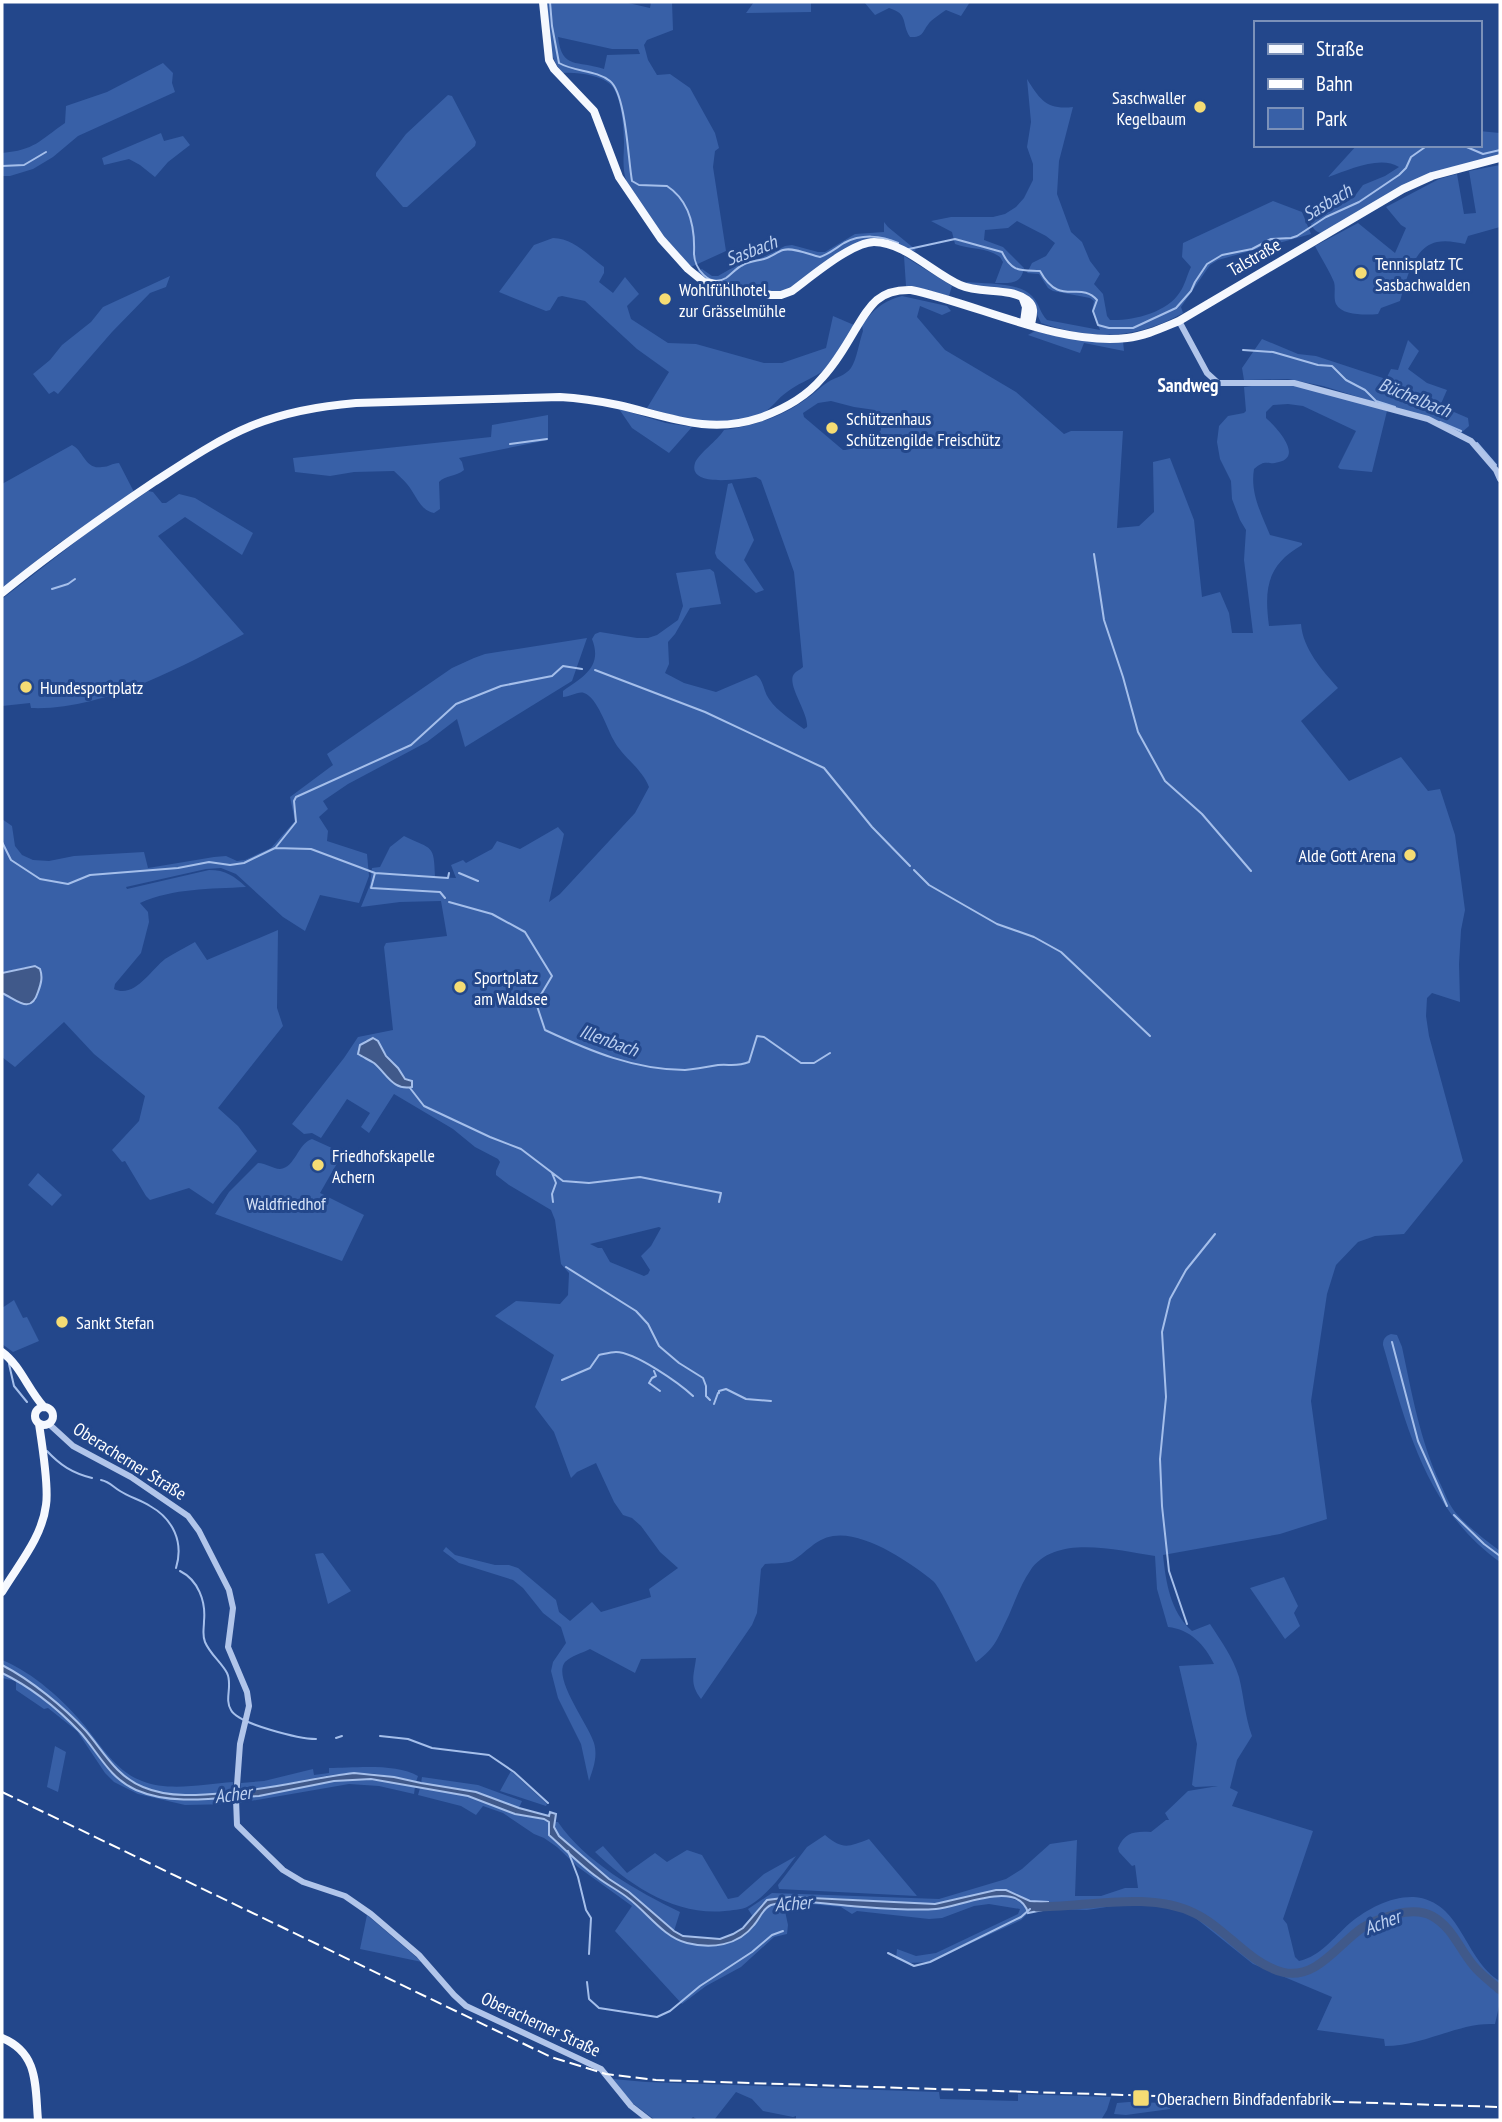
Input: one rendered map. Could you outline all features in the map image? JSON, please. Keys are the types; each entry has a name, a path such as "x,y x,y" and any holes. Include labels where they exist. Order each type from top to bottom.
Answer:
{"main road":[{"path":"543,2 549,60 594,111 614,167 646,218 676,255 704,282 782,295 855,247 874,242 883,243 907,253 960,285 973,290 1022,297 1028,323"},
{"name":"Talstraße","path":"2,593 84,530 195,456 250,426 285,414 355,403 561,397 618,405 674,421 712,425 758,419 777,411 810,390 836,361 864,313 886,294 900,290 922,292 1078,336 1129,338 1179,321 1403,189 1432,176 1500,158"},
{"path":"2,1352 15,1364 40,1405 52,1411 46,1426 46,1508 35,1538 2,1592"},
{"path":"40,1405 35,1417 46,1426"},
{"path":"5,2041 19,2046 30,2064 38,2120"}],"street":[{"path":"1179,321 1207,373 1219,383 1294,383 1428,419 1471,441 1500,479"},
{"name":"Oberacherner Straße","path":"46,1426 73,1446 131,1477 180,1509 195,1525 231,1596 233,1608 228,1642 247,1692 249,1706 240,1739 237,1825 283,1870 303,1882 337,1892 359,1905 419,1955 466,2007 601,2069 631,2106 649,2120"}],"green space":[{"path":"547,2 624,2 650,8 651,2 672,2 673,30 647,40 644,45 648,60 657,75 670,74 690,88 715,133 719,148 715,151 713,167 726,251 691,267 645,214 625,175 624,136 617,95 610,84 594,76 563,73 550,49","holes":["558,37 612,49 638,49 640,54 607,55 604,69 567,59 563,55"]},
{"path":"754,2 811,2 811,12 746,13"},
{"path":"864,2 970,2 961,16 946,10 931,21 921,35 910,37 899,13 889,8 875,15"},
{"path":"163,63 173,73 175,92 78,136 53,157 33,169 2,176 2,153 30,147 42,140 65,123 66,106 107,92"},
{"path":"1027,79 1045,102 1057,107 1073,107 1059,161 1057,194 1071,232 1082,242 1090,261 1100,274 1094,284 1103,294 1110,320 1138,317 1167,305 1180,292 1191,267 1182,257 1183,243 1273,201 1302,212 1311,234 1218,260 1210,265 1181,307 1183,313 1131,333 1096,334 1060,329 1041,323 1029,297 963,284 967,282 1019,288 1032,296 1047,320 1100,330 1092,311 1094,301 1053,291 1039,274 1027,273 1032,263 1046,256 1055,243 1046,236 1017,221 1008,228 985,230 984,240 1003,247 1024,268 1023,274 1017,280 995,283 1003,262 1000,257 955,244 952,232 931,221 951,217 993,217 1005,214 1024,198 1033,180 1033,164 1027,147 1031,122"},
{"path":"448,95 452,96 476,142 475,146 407,207 403,207 376,173 406,134"},
{"path":"1481,131 1500,133 1500,155 1430,173 1321,233 1310,221 1310,215 1314,211 1316,214 1354,197 1363,185 1399,167 1374,163 1328,177 1355,147 1481,147"},
{"path":"161,133 164,141 183,136 190,145 168,162 155,177 129,159 104,165 102,158"},
{"path":"1500,165 1500,227 1468,236 1465,244 1444,241 1429,245 1416,258 1400,301 1381,308 1378,314 1355,314 1339,308 1335,301 1334,282 1315,246 1358,223 1395,253 1406,228 1386,207 1439,179 1457,174 1464,214 1476,213 1469,171"},
{"path":"884,222 916,250 913,252 863,241 848,247 791,289 772,293 711,282 696,272 702,269 712,276 718,276 739,264 761,258 785,246 825,252 855,234 884,232"},
{"path":"553,238 574,244 604,267 599,282 613,293 625,277 639,294 627,306 631,319 668,343 696,344 764,363 782,363 826,348 833,316 854,325 835,358 825,369 791,389 763,413 719,422 690,419 647,408 669,372 637,349 585,301 558,297 550,310 546,311 499,292 534,245"},
{"path":"904,256 952,286 949,296 906,286"},
{"path":"170,276 166,287 150,293 58,394 54,391 49,394 33,374 50,360 62,345 91,322 103,307"},
{"path":"902,296 947,306 951,311 942,315 920,306 917,317 945,350 1016,392 1064,434 1071,431 1123,431 1117,528 1139,526 1154,512 1153,462 1170,458 1194,520 1202,597 1220,592 1229,613 1232,633 1253,633 1244,560 1246,530 1232,499 1231,481 1220,459 1217,442 1219,426 1228,416 1246,411 1244,387 1272,384 1301,387 1331,393 1387,411 1372,472 1338,467 1356,431 1303,406 1273,405 1266,412 1266,418 1285,441 1289,454 1279,462 1258,466 1254,469 1253,478 1257,503 1270,535 1302,543 1281,561 1270,579 1267,600 1269,626 1301,624 1309,650 1338,688 1301,721 1349,781 1401,757 1428,791 1440,789 1455,835 1465,910 1459,964 1460,1002 1432,993 1427,998 1426,1016 1463,1161 1404,1234 1375,1236 1358,1242 1336,1265 1327,1294 1311,1401 1327,1519 1280,1534 1163,1555 1168,1586 1179,1615 1192,1631 1210,1624 1230,1656 1239,1677 1252,1736 1237,1760 1230,1788 1238,1792 1232,1806 1313,1831 1283,1919 1287,1924 1295,1957 1299,1961 1314,1955 1350,1923 1380,1904 1405,1897 1430,1901 1443,1909 1453,1920 1478,1960 1500,1981 1500,2002 1495,2024 1481,2024 1414,2042 1385,2046 1384,2039 1317,2030 1332,1997 1253,1964 1193,1916 1173,1908 1153,1905 1087,1910 1048,1909 1048,1902 1030,1901 1006,1890 996,1890 935,1904 831,1898 773,1899 761,1905 753,1917 748,1909 772,1893 939,1899 1006,1879 1022,1869 1050,1844 1077,1840 1075,1896 1101,1896 1125,1888 1138,1888 1135,1865 1132,1866 1119,1852 1118,1848 1124,1839 1135,1832 1151,1832 1169,1820 1165,1813 1188,1791 1218,1786 1192,1785 1197,1744 1179,1666 1214,1664 1196,1639 1176,1628 1168,1627 1157,1589 1155,1556 1088,1547 1055,1552 1041,1559 1024,1581 996,1641 976,1662 933,1581 912,1565 872,1543 845,1536 827,1538 792,1561 765,1564 761,1569 757,1613 752,1625 701,1699 694,1684 696,1658 641,1659 635,1673 590,1649 565,1662 562,1669 563,1679 594,1743 594,1763 589,1781 581,1744 558,1698 551,1671 553,1662 566,1643 561,1627 543,1613 513,1580 459,1563 443,1551 446,1547 455,1555 518,1568 556,1600 559,1612 570,1621 592,1602 601,1612 651,1597 649,1589 678,1568 660,1552 641,1526 632,1518 623,1515 596,1463 571,1478 554,1432 535,1407 554,1355 495,1316 516,1301 560,1304 568,1295 569,1273 561,1264 555,1220 551,1210 496,1175 500,1162 498,1159 394,1094 369,1133 361,1127 370,1113 347,1099 321,1138 312,1133 304,1134 292,1124 358,1037 393,1030 384,947 386,943 447,936 441,901 361,907 370,885 372,868 380,867 390,847 404,836 430,849 434,859 435,877 456,878 451,865 463,860 466,863 492,849 497,841 520,849 558,827 564,834 549,902 560,894 635,813 649,787 646,780 617,745 589,696 582,693 563,697 563,691 584,676 593,664 595,649 592,639 595,634 600,632 637,638 657,635 678,620 683,606 676,573 710,569 714,572 721,604 690,608 668,642 669,664 665,673 684,683 716,692 756,675 777,708 804,729 807,727 792,679 803,667 794,572 761,480 756,477 708,479 699,476 695,471 695,463 724,430 777,416 846,373 855,360 863,331 862,325 879,306","holes":["831,401 875,410 881,418 881,430 864,444 843,450 804,417 803,413 818,403","366,1040 378,1041 405,1080 410,1080 393,1084 360,1045","659,1227 661,1228 651,1246 641,1256 650,1270 644,1276 610,1262 602,1248 590,1244"]},
{"path":"1035,331 1079,339 1123,341 1124,351 1084,343 1080,353 1028,335"},
{"path":"1262,339 1298,354 1316,356 1386,379 1391,369 1398,370 1408,340 1419,351 1408,369 1427,383 1447,390 1440,406 1468,418 1469,426 1461,433 1433,420 1323,386 1288,379 1244,380 1242,368"},
{"path":"619,409 666,423 692,427 669,453 632,428"},
{"path":"548,415 548,440 459,458 464,470 439,482 440,509 434,513 421,505 394,471 354,472 330,476 295,472 293,458 491,437 492,425"},
{"path":"72,445 92,466 104,467 119,463 134,492 55,546 2,588 2,484"},
{"path":"732,483 754,540 744,560 764,590 756,593 717,558 715,553 728,484"},
{"path":"148,491 153,492 162,503 179,494 195,498 253,533 242,555 185,517 158,536 244,634 169,672 114,694 58,707 31,708 30,703 2,706 2,599 87,533"},
{"path":"587,638 572,681 465,747 457,719 427,742 348,784 323,801 328,809 319,817 328,831 327,841 367,854 369,876 359,903 320,895 305,931 283,917 236,874 221,868 206,869 126,887 127,889 209,870 229,874 246,887 179,892 140,903 148,912 149,922 141,953 115,984 114,989 121,991 135,987 165,959 195,942 207,960 278,930 277,1008 283,1026 218,1108 238,1126 257,1151 213,1204 189,1188 150,1200 146,1196 125,1161 122,1162 112,1150 139,1121 145,1096 94,1054 64,1022 15,1067 2,1057 2,993 26,1005 36,1000 40,985 26,967 2,973 2,819 12,826 15,846 22,855 33,860 49,861 74,856 144,852 148,868 226,856 237,861 245,860 271,848 295,821 290,797 333,765 327,754 452,668 485,654"},
{"name":"Waldfriedhof","path":"312,1139 343,1153 320,1193 364,1215 342,1261 215,1214 229,1192 258,1163 277,1169 285,1168 303,1145"},
{"path":"38,1173 62,1195 52,1206 28,1185"},
{"path":"14,1300 23,1318 27,1317 39,1341 13,1352 2,1344 2,1308"},
{"path":"1391,1334 1397,1335 1402,1347 1422,1433 1447,1498 1465,1523 1500,1551 1500,1562 1475,1541 1454,1517 1423,1465 1401,1406 1383,1345 1385,1338"},
{"path":"323,1553 351,1591 328,1604 315,1554"},
{"path":"1284,1577 1298,1606 1294,1613 1300,1626 1285,1639 1250,1588"},
{"path":"2,1660 25,1672 58,1697 110,1758 133,1777 153,1784 175,1787 233,1782 233,1792 176,1795 154,1791 125,1777 67,1712 2,1664"},
{"path":"2,1673 20,1682 40,1697 78,1730 134,1789 194,1800 233,1797 233,1804 185,1805 138,1794 114,1782 77,1731 48,1708 44,1709 16,1690 16,1681 2,1678"},
{"path":"55,1746 66,1752 58,1792 47,1787"},
{"path":"329,1768 387,1768 418,1776 416,1782 376,1774 352,1773 240,1791 241,1783 264,1781 313,1769 314,1775 329,1773"},
{"path":"511,1771 547,1804 546,1806 500,1791"},
{"path":"422,1777 478,1785 522,1801 519,1808 476,1792 421,1783"},
{"path":"354,1779 396,1782 415,1787 414,1794 379,1786 349,1784 239,1803 240,1797"},
{"path":"420,1788 468,1796 516,1814 544,1819 548,1822 548,1835 594,1875 688,1943 721,1945 753,1927 766,1908 789,1902 938,1909 1001,1895 1027,1906 1028,1913 1021,1920 930,1962 909,1963 896,1959 897,1949 916,1956 936,1953 1018,1914 1020,1909 989,1904 974,1906 942,1918 929,1919 857,1911 852,1914 841,1907 811,1904 810,1910 790,1908 785,1911 787,1934 774,1937 741,1967 706,1986 682,2004 615,1931 632,1906 578,1867 557,1847 503,1813 483,1806 476,1815 461,1806 418,1795"},
{"path":"554,1822 558,1822 582,1850 613,1874 680,1912 674,1931 559,1836"},
{"path":"825,1835 846,1846 869,1839 917,1896 779,1889 778,1885 807,1847"},
{"path":"603,1846 627,1873 655,1853 667,1862 687,1850 702,1855 728,1899 738,1897 764,1874 796,1856 768,1891 747,1907 706,1911 671,1903 638,1886 595,1852"},
{"path":"367,1915 422,1962 360,1949"},
{"path":"613,2079 939,2092 940,2099 1018,2101 1018,2094 1111,2097 1101,2120 796,2120 796,2116 763,2111 752,2099 736,2092 714,2120 698,2120 693,2117 690,2120 655,2120 631,2102"},
{"path":"1117,2103 1167,2103 1170,2109 1114,2114"}],"water":[{"path":"35,966 40,969 41,981 32,1003 23,1004 2,993 2,973"},
{"path":"373,1038 405,1079 412,1081 412,1087 405,1088 395,1084 374,1063 358,1054 360,1045"},
{"path":"2,1665 36,1686 68,1713 125,1777 154,1791 187,1795 233,1792 233,1797 171,1799 147,1794 127,1785 111,1772 71,1723 33,1691 2,1673"},
{"path":"354,1773 394,1777 476,1792 519,1808 549,1816 550,1812 556,1814 554,1827 559,1836 683,1936 720,1939 743,1928 767,1900 791,1897 935,1904 1006,1890 1030,1901 1048,1902 1048,1909 1028,1913 1022,1903 1013,1897 1001,1896 926,1910 811,1902 781,1903 768,1906 748,1932 732,1942 696,1945 670,1935 628,1898 585,1867 549,1835 549,1822 544,1819 515,1814 468,1796 371,1779 334,1781 259,1796 240,1797 240,1791"}],"waterway":[{"name":"Sasbach","path":"550,2 559,63 604,77 615,88 626,128 632,181 639,185 667,186 681,199 690,216 697,265 708,278 726,278 746,264 787,249 820,257 857,238 878,237 898,243"},
{"name":"Sasbach","path":"909,249 955,239 1002,252 1013,267 1040,271 1055,288 1084,292 1097,300 1093,311 1098,325 1133,328 1176,308 1191,291 1207,264 1222,255 1252,249 1271,239 1297,236 1326,217 1359,202 1399,175 1411,157 1425,147"},
{"name":"Sasbach","path":"1467,147 1483,154 1500,150"},
{"path":"2,166 24,165 46,152"},
{"name":"Büchelbach","path":"1243,350 1273,352 1318,365 1332,366 1346,380 1365,390 1376,401 1395,407"},
{"name":"Büchelbach","path":"1440,422 1461,431"},
{"path":"510,444 547,439"},
{"name":"Büchelbach","path":"1477,443 1496,465"},
{"path":"1094,554 1104,620 1138,732 1165,781 1202,814 1251,871"},
{"path":"52,589 75,579"},
{"path":"276,847 296,822 296,797 411,745 456,704 501,686 552,676 563,666 582,669"},
{"path":"595,670 705,712 824,768 872,827 910,866"},
{"name":"Illenbach","path":"2,842 11,860 40,879 68,884 90,875 178,868 209,862 230,865 244,863 275,848 311,849 375,873 371,888 440,892 445,898"},
{"path":"914,870 929,885 997,924 1034,937 1061,952 1150,1036"},
{"path":"375,873 448,878 449,873"},
{"path":"459,873 478,881"},
{"name":"Illenbach","path":"449,902 492,914 525,932 552,976 536,1003 545,1030 596,1052 648,1067 685,1070 749,1062 757,1036 764,1037 801,1063 814,1063 830,1053"},
{"path":"410,1088 424,1106 521,1149 563,1181 589,1183 640,1177 721,1193 719,1202"},
{"path":"552,1173 556,1183 552,1194 553,1202"},
{"path":"1187,1624 1169,1571 1162,1506 1160,1459 1166,1397 1162,1332 1170,1299 1186,1270 1215,1234"},
{"path":"566,1267 636,1311 648,1324 659,1346 703,1378 706,1396 710,1400"},
{"path":"1392,1342 1418,1441 1447,1506"},
{"path":"562,1380 590,1368 599,1355 616,1352 645,1362 693,1396"},
{"path":"9,1364 14,1386 27,1402"},
{"path":"654,1371 656,1376 649,1383 660,1391"},
{"path":"719,1393 726,1389 746,1399 771,1401"},
{"path":"714,1404 718,1393"},
{"path":"47,1451 67,1468 92,1478"},
{"path":"101,1480 158,1511 165,1518 175,1532 179,1549 176,1568"},
{"path":"1454,1515 1500,1556"},
{"path":"180,1571 192,1580 200,1592 204,1613 204,1639 227,1673 231,1710 257,1725 284,1734 316,1739"},
{"path":"336,1738 342,1736"},
{"path":"380,1736 408,1739 432,1748 489,1755 514,1772 548,1803"},
{"path":"568,1851 586,1910 591,1918 589,1954"},
{"name":"Acher","path":"1037,1907 1138,1901 1177,1906 1206,1919 1258,1961 1282,1972 1294,1973 1316,1966 1370,1923 1396,1914 1419,1912 1432,1916 1445,1926 1476,1968 1500,1990"},
{"path":"888,1953 914,1966 930,1962 1021,1917 1030,1909"},
{"path":"587,1982 589,1999 599,2008 657,2017 670,2011 700,1986 752,1952 772,1935 783,1931"}],"railway":[{"path":"2,1792 551,2057 606,2074 656,2080 1500,2107"}],"place":[{"name":"Saschwaller Kegelbaum","path":"1200,107"},
{"name":"Tennisplatz TC Sasbachwalden","path":"1361,273"},
{"name":"Wohlfühlhotel zur Grässelmühle","path":"665,299"},
{"name":"Schützenhaus Schützengilde Freischütz","path":"832,428"},
{"name":"Hundesportplatz","path":"26,687"},
{"name":"Alde Gott Arena","path":"1410,855"},
{"name":"Sportplatz am Waldsee","path":"460,987"},
{"name":"Friedhofskapelle Achern","path":"318,1165"},
{"name":"Sankt Stefan","path":"62,1322"},
{"name":"Oberachern Bindfadenfabrik","path":"1141,2098"}],"district":[{"name":"Sandweg","path":"1188,385"}]}
